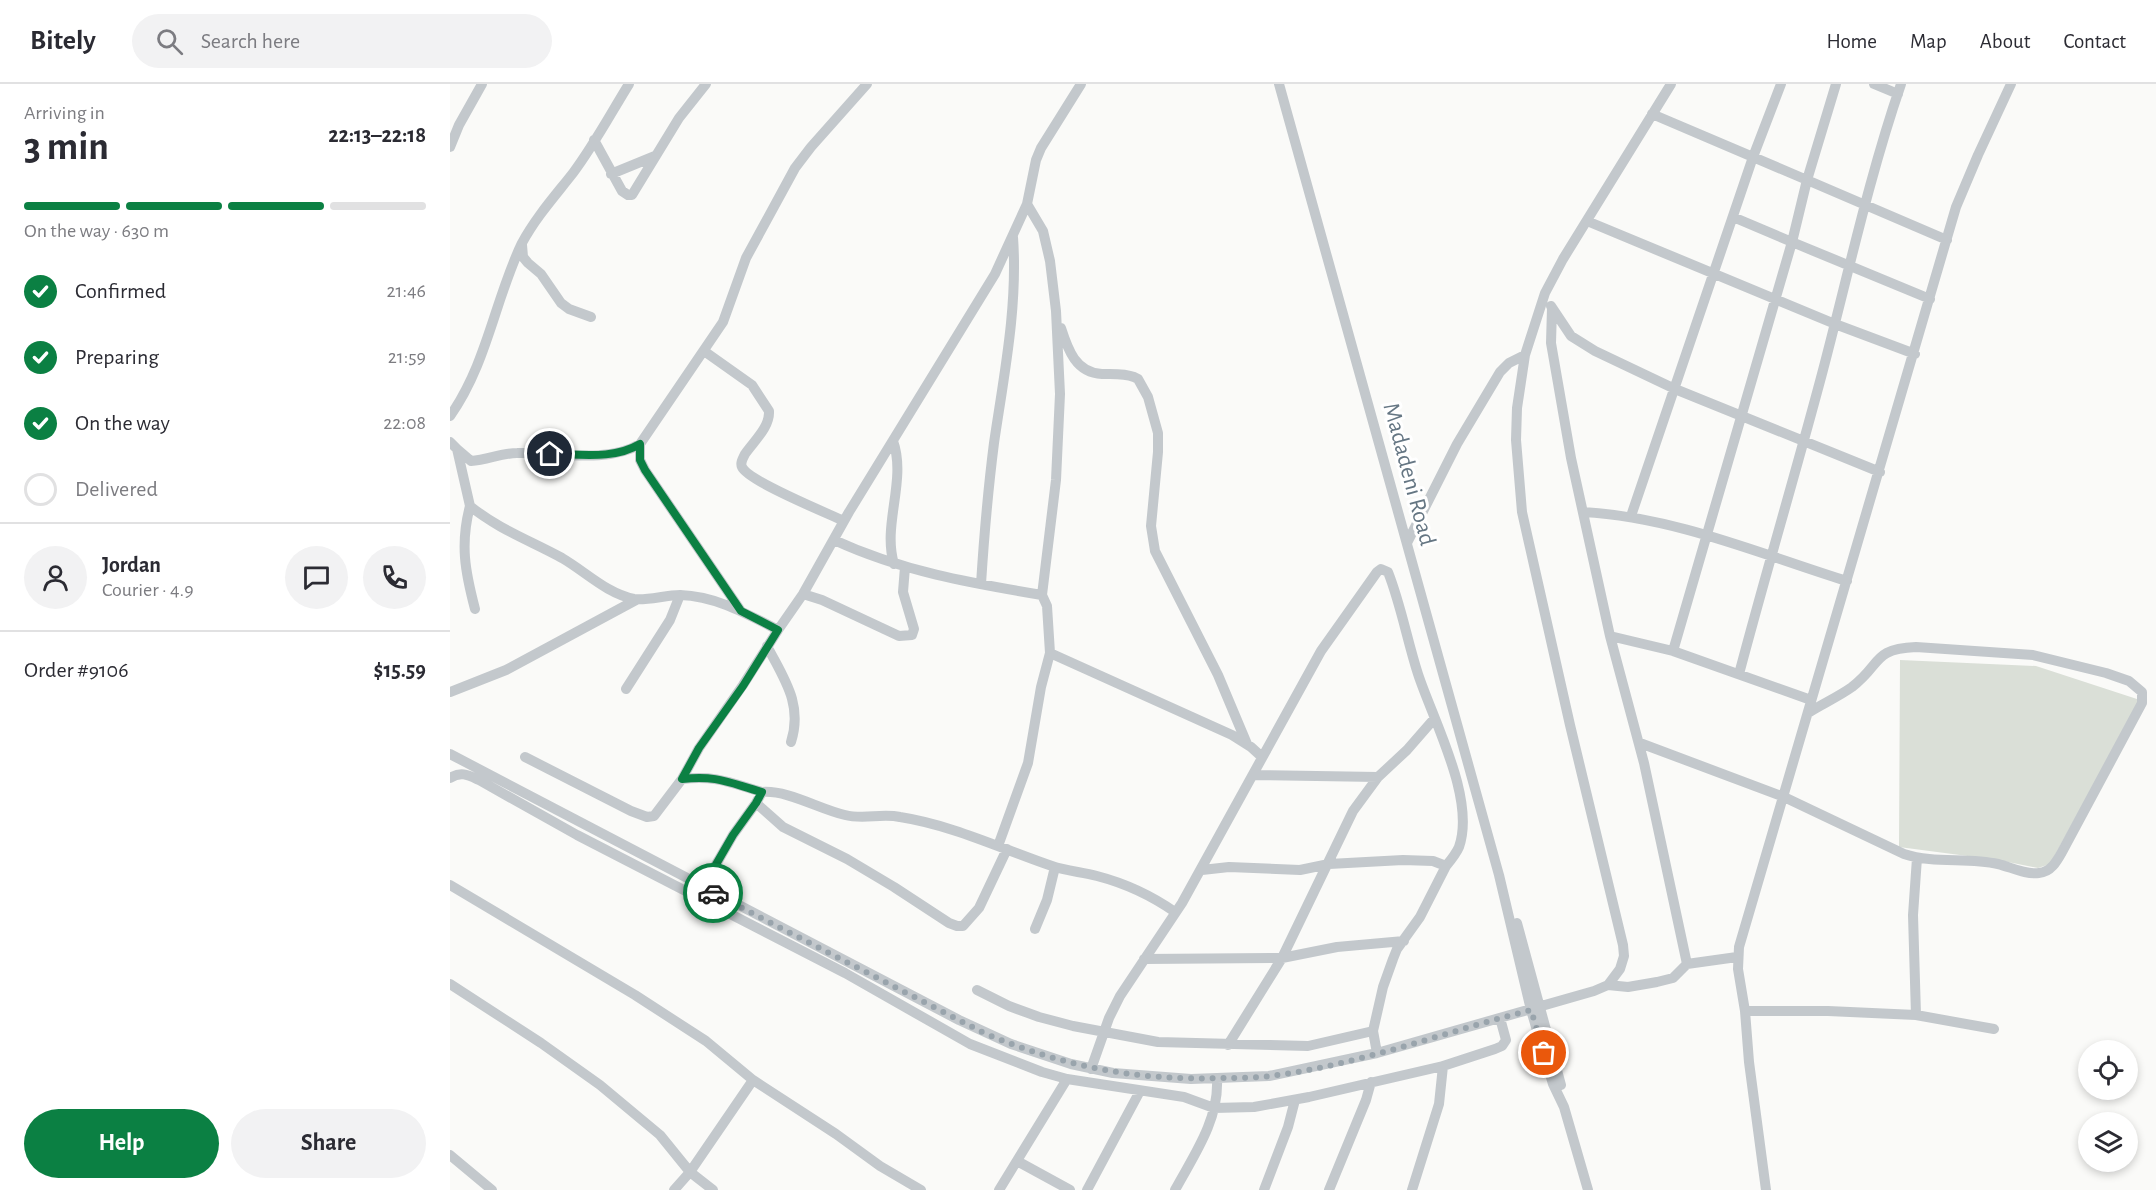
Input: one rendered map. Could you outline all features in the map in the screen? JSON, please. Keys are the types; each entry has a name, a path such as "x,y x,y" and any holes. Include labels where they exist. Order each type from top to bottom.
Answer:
{"street":[{"path":"450,147 459,125 482,84"},
{"path":"450,416 467,387 492,326 508,273 522,245 541,212 574,172 629,84"},
{"path":"594,140 623,193 632,195 679,118 706,84"},
{"path":"454,446 471,461 487,460 514,453 608,455 629,451 640,444 723,322 746,258 795,168 867,84"},
{"path":"525,757 631,811 647,817 654,816 682,779 699,748 803,594 844,521 995,274 1027,204 1038,154 1081,84"},
{"name":"Madadeni Road","path":"1279,84 1536,1009 1553,1084 1564,1107 1587,1190"},
{"path":"1608,985 1623,961 1623,945 1580,769 1522,512 1516,440 1520,383 1525,355 1545,293 1671,84"},
{"path":"1631,516 1753,156 1781,84"},
{"path":"1673,651 1836,84"},
{"path":"1739,674 1804,441 1849,266 1900,89 1874,84"},
{"path":"1766,1190 1737,957 1915,354 1956,207 2011,84"},
{"path":"1652,114 1947,240"},
{"path":"611,174 655,156"},
{"path":"756,803 783,827 847,859 940,918 957,926 963,926 979,908 1003,848 1028,763 1041,687 1050,653 1047,606 1042,595 1059,438 1060,394 1056,311 1047,242 1027,204"},
{"path":"1733,217 1930,299"},
{"path":"1587,221 1835,324 1915,354"},
{"path":"981,584 994,443 1009,354 1014,271 1013,237"},
{"path":"522,245 524,257 528,263 541,274 561,303 569,309 591,317"},
{"path":"1545,293 1566,330 1577,341 1595,351 1740,416 1880,472"},
{"path":"1552,308 1550,331 1554,364 1571,458 1610,636 1640,743 1687,964"},
{"path":"1056,311 1070,354 1080,366 1094,373 1134,376 1148,397 1158,433 1151,526 1155,550 1218,675 1247,744"},
{"path":"704,351 752,385 769,411 767,424 744,456 741,462 742,467 748,474 773,488 844,521"},
{"path":"1407,543 1457,444 1500,372 1509,363 1525,355"},
{"path":"803,594 822,600 899,636 912,634 914,630 903,592 899,566 891,544 898,462 893,441"},
{"path":"640,444 640,460 645,470 741,611"},
{"path":"454,446 470,506 465,528 464,551 466,575 476,609"},
{"path":"470,506 495,525 577,567 605,587 636,600"},
{"path":"1583,512 1631,516 1670,524 1847,582"},
{"path":"834,540 899,566 1042,595"},
{"path":"1091,1069 1120,996 1202,870 1321,651 1377,572 1382,569 1388,572 1395,591 1418,673 1452,763 1462,804 1461,839 1456,853 1446,866 1420,917 1397,949 1383,987 1373,1030 1377,1053"},
{"path":"626,689 670,620 680,595"},
{"path":"450,692 506,670 636,600 680,595 712,599 778,630"},
{"path":"1610,636 1673,651 1812,700"},
{"path":"767,646 790,690 795,705 795,731 791,742"},
{"path":"1640,743 1784,796 1868,838 1917,858 1995,863 2038,873 2047,871 2054,865 2062,852 2142,703 2142,692 2129,681 2033,655 1916,647 1900,648 1886,651 1854,685 1808,713"},
{"path":"1050,653 1247,744 1262,757"},
{"path":"1228,1045 1282,958 1329,864 1344,826 1378,777 1407,750 1434,718"},
{"path":"450,754 970,1044 1042,1072 1067,1079 1184,1097 1214,1108 1254,1107 1295,1100 1443,1066 1502,1046 1506,1038 1500,1018"},
{"path":"450,778 457,774 464,774 479,780 650,866 703,887 984,1033 1011,1044 1091,1069 1113,1073 1173,1078 1269,1076 1377,1053 1536,1009 1608,985 1628,987 1667,980 1675,976 1687,964 1737,957"},
{"path":"1253,775 1378,777"},
{"path":"682,779 717,778 762,792 777,792 859,818 890,816 910,819 1055,867 1096,875 1124,884 1175,912"},
{"path":"703,887 733,835 762,792"},
{"path":"1916,1015 1913,915 1917,858"},
{"path":"1202,870 1229,867 1300,870 1329,864 1420,860 1433,861 1446,866"},
{"path":"1035,929 1047,900 1055,867"},
{"path":"450,885 635,994 706,1041 753,1080 836,1134 880,1166 921,1190"},
{"path":"1144,959 1282,958 1337,947 1404,941"},
{"path":"450,984 541,1043 600,1085 660,1136 690,1172 713,1190"},
{"path":"976,990 1039,1017 1158,1042 1308,1046 1373,1030"},
{"path":"1745,1011 1828,1011 1916,1015 1994,1029"},
{"path":"1412,1190 1439,1104 1443,1066"},
{"path":"1175,1190 1209,1127 1218,1089 1217,1078"},
{"path":"999,1190 1067,1079"},
{"path":"674,1190 690,1172 753,1080"},
{"path":"1329,1190 1366,1100 1371,1082"},
{"path":"1087,1190 1140,1091"},
{"path":"1264,1190 1288,1127 1295,1100"},
{"path":"450,1155 492,1190"},
{"path":"1017,1161 1070,1190"}],"shaded area":[{"path":"1900,660 2036,666 2140,700 2050,864 2038,868 1998,860 1899,847"}],"way so far":[{"path":"713,893 984,1033 1011,1044 1091,1069 1191,1079 1269,1076 1343,1062 1531,1010 1544,1053"}],"route":[{"path":"550,454 608,455 629,451 640,444 640,460 645,470 741,611 778,630 743,686 699,748 682,779 717,778 762,792 733,835 703,887 713,893"}]}
